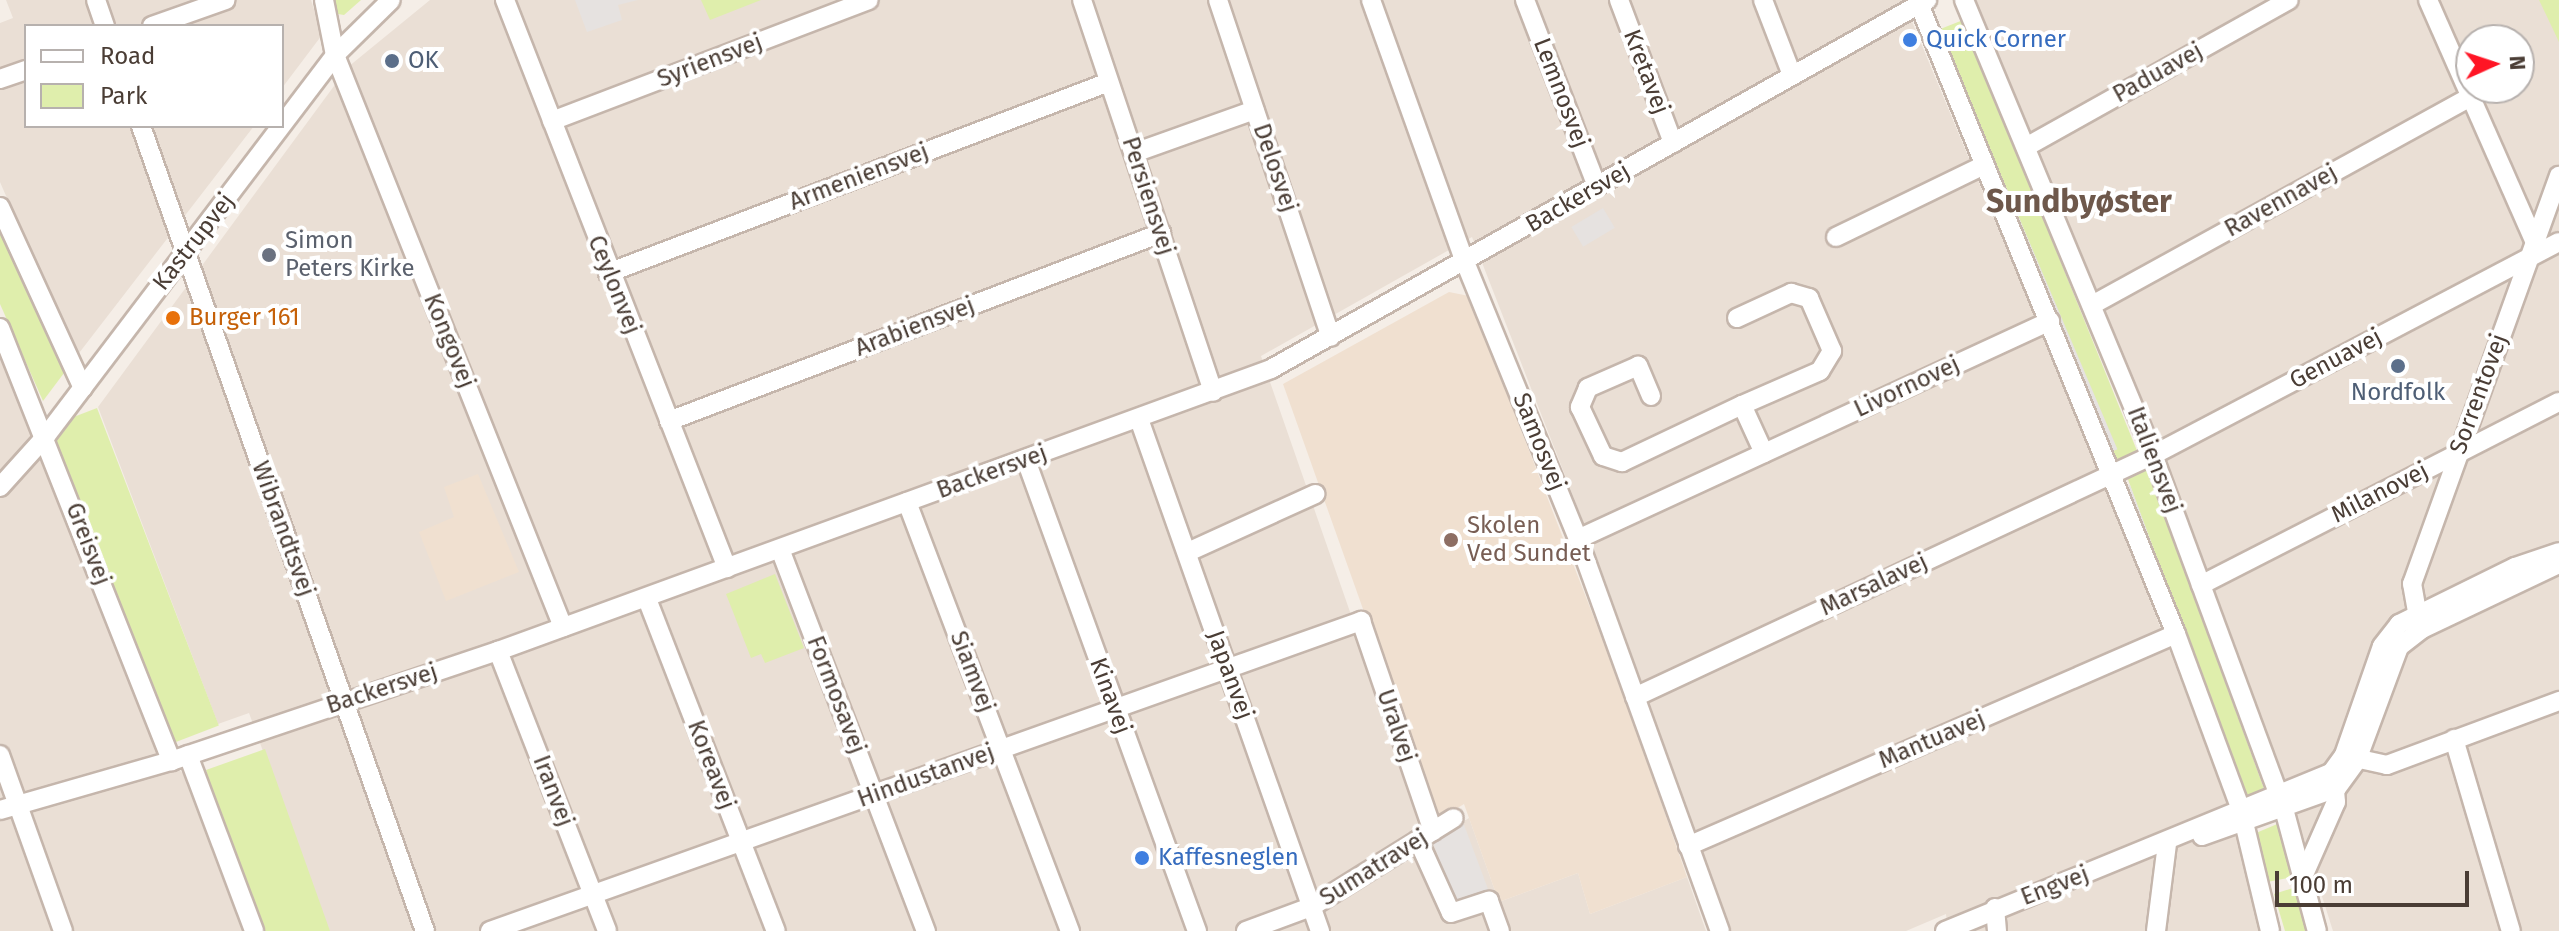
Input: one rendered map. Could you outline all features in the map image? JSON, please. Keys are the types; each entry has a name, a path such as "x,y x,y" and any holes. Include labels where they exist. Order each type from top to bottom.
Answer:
{"street":[{"path":"96,0 104,24"},
{"path":"158,24 226,0"},
{"name":"Kongovej","path":"324,0 335,55 563,627"},
{"name":"Kastrupvej","path":"284,123 335,55 391,0"},
{"name":"Ceylonvej","path":"505,0 608,273 727,568"},
{"name":"Syriensvej","path":"552,121 869,0"},
{"name":"Persiensvej","path":"1082,0 1213,392"},
{"name":"Delosvej","path":"1218,0 1331,337"},
{"name":"Samosvej","path":"1371,0 1465,262 1578,539 1720,931"},
{"name":"Lemnosvej","path":"1525,0 1597,187"},
{"name":"Kretavej","path":"1619,0 1673,143"},
{"path":"1763,0 1792,75"},
{"name":"Italiensvej","path":"1964,0 2153,455 2282,803 2317,931"},
{"name":"Paduavej","path":"2026,147 2289,0"},
{"path":"2428,0 2455,65"},
{"name":"Backersvej","path":"9,809 180,758 498,651 1213,392 1331,337 1924,1"},
{"name":"Italiensvej","path":"1924,1 1984,165 2176,634 2243,817 2270,931"},
{"path":"0,79 24,71"},
{"name":"Armeniensvej","path":"608,273 1109,82"},
{"name":"Ravennavej","path":"2092,305 2458,104"},
{"path":"2471,104 2531,251"},
{"path":"1134,153 1255,110"},
{"name":"Wibrandtsvej","path":"142,128 425,931"},
{"name":"Kastrupvej","path":"0,487 46,436 280,128"},
{"path":"1836,237 1984,165"},
{"name":"Sorrentovej","path":"2419,621 2412,584 2559,176"},
{"path":"0,207 83,388"},
{"name":"Arabiensvej","path":"669,421 1161,233"},
{"name":"Genuavej","path":"2112,474 2153,455 2531,251 2559,242"},
{"path":"1651,396 1638,366 1588,388 1580,407 1603,456 1622,462 1820,371 1832,351 1809,298 1791,293 1737,318"},
{"name":"Livornovej","path":"1578,539 2050,321"},
{"name":"Greisvej","path":"0,328 254,931"},
{"name":"Milanovej","path":"2201,585 2559,402"},
{"path":"1742,405 1764,453"},
{"name":"Japanvej","path":"1139,419 1320,931"},
{"name":"Kinavej","path":"1026,460 1113,709 1197,931"},
{"name":"Marsalavej","path":"1635,697 2112,474"},
{"path":"1188,552 1315,494"},
{"name":"Siamvej","path":"907,502 1070,931"},
{"name":"Formosavej","path":"780,549 926,931"},
{"path":"2302,879 2319,848 2334,781 2351,758 2399,647 2419,621 2559,552"},
{"path":"2419,621 2559,564"},
{"name":"Koreavej","path":"647,599 776,931"},
{"name":"Hindustanvej","path":"490,931 1361,621"},
{"name":"Uralvej","path":"1361,621 1425,836 1441,901 1451,913 1489,901 1500,931"},
{"name":"Mantuavej","path":"1688,846 2176,634"},
{"name":"Iranvej","path":"498,651 607,931"},
{"path":"2351,758 2387,765 2559,701"},
{"path":"2454,739 2511,931"},
{"path":"0,755 9,809 63,931"},
{"path":"2282,803 2334,781"},
{"name":"Engvej","path":"1945,931 1995,908 2282,803"},
{"name":"Sumatravej","path":"1246,931 1311,907 1454,818"},
{"path":"2156,931 2167,844"},
{"path":"1995,908 1997,931"}],"shaded area":[{"path":"6,0 311,0 322,35 284,85 284,24 24,24 24,128 252,128 76,357 0,182 0,23 13,18"},
{"path":"430,0 1903,0 2107,490 2227,799 2262,931 1948,931 1946,914 1906,931 1731,931 1593,547 1472,237 1261,356 1430,842 1469,818 1499,902 1578,873 1590,914 1687,877 1706,931 329,931 249,713 218,724 98,407 348,67"},
{"path":"575,0 638,0 618,5 622,20 587,32"},
{"path":"1974,0 2559,0 2559,931 2333,931 2286,783 2158,440"},
{"path":"1942,36 2117,449 2113,451 1937,38"},
{"path":"1603,208 1615,228 1583,247 1571,227"},
{"name":"Skolen Ved Sundet","path":"1449,292 1469,296 1624,695 1687,877 1590,914 1578,873 1499,902 1464,804 1438,820 1283,384"},
{"path":"0,354 158,750 192,782 247,931 0,931"},
{"path":"478,474 519,572 446,601 419,532 454,517 444,487"},
{"path":"2157,478 2264,774 2260,775 2152,480"},
{"path":"2130,485 2240,781 2236,783 2124,487"},
{"path":"1463,822 1491,897 1456,910 1433,842"}],"green space":[{"path":"334,0 361,0 344,15 338,14"},
{"path":"701,0 761,0 710,20"},
{"path":"2539,0 2559,0 2559,42"},
{"path":"1963,20 2137,451 2114,461 1940,29"},
{"path":"0,228 64,373 43,401 0,304"},
{"path":"97,408 219,725 167,745 46,428"},
{"path":"2148,470 2264,789 2244,797 2127,478"},
{"path":"775,574 804,648 765,663 761,654 751,658 726,594"},
{"path":"265,749 330,931 262,931 214,803 206,770"},
{"path":"2282,822 2298,876 2262,883 2256,833"},
{"path":"2296,887 2309,931 2285,931 2274,894"}],"place":[{"name":"Quick Corner","path":"1910,40"},
{"name":"OK","path":"392,61"},
{"name":"Simon Peters Kirke","path":"269,255"},
{"name":"Burger 161","path":"173,318"},
{"name":"Nordfolk","path":"2398,366"},
{"name":"Skolen Ved Sundet","path":"1451,540"},
{"name":"Kaffesneglen","path":"1142,858"}],"district":[{"name":"Sundbyøster","path":"2079,201"}]}
